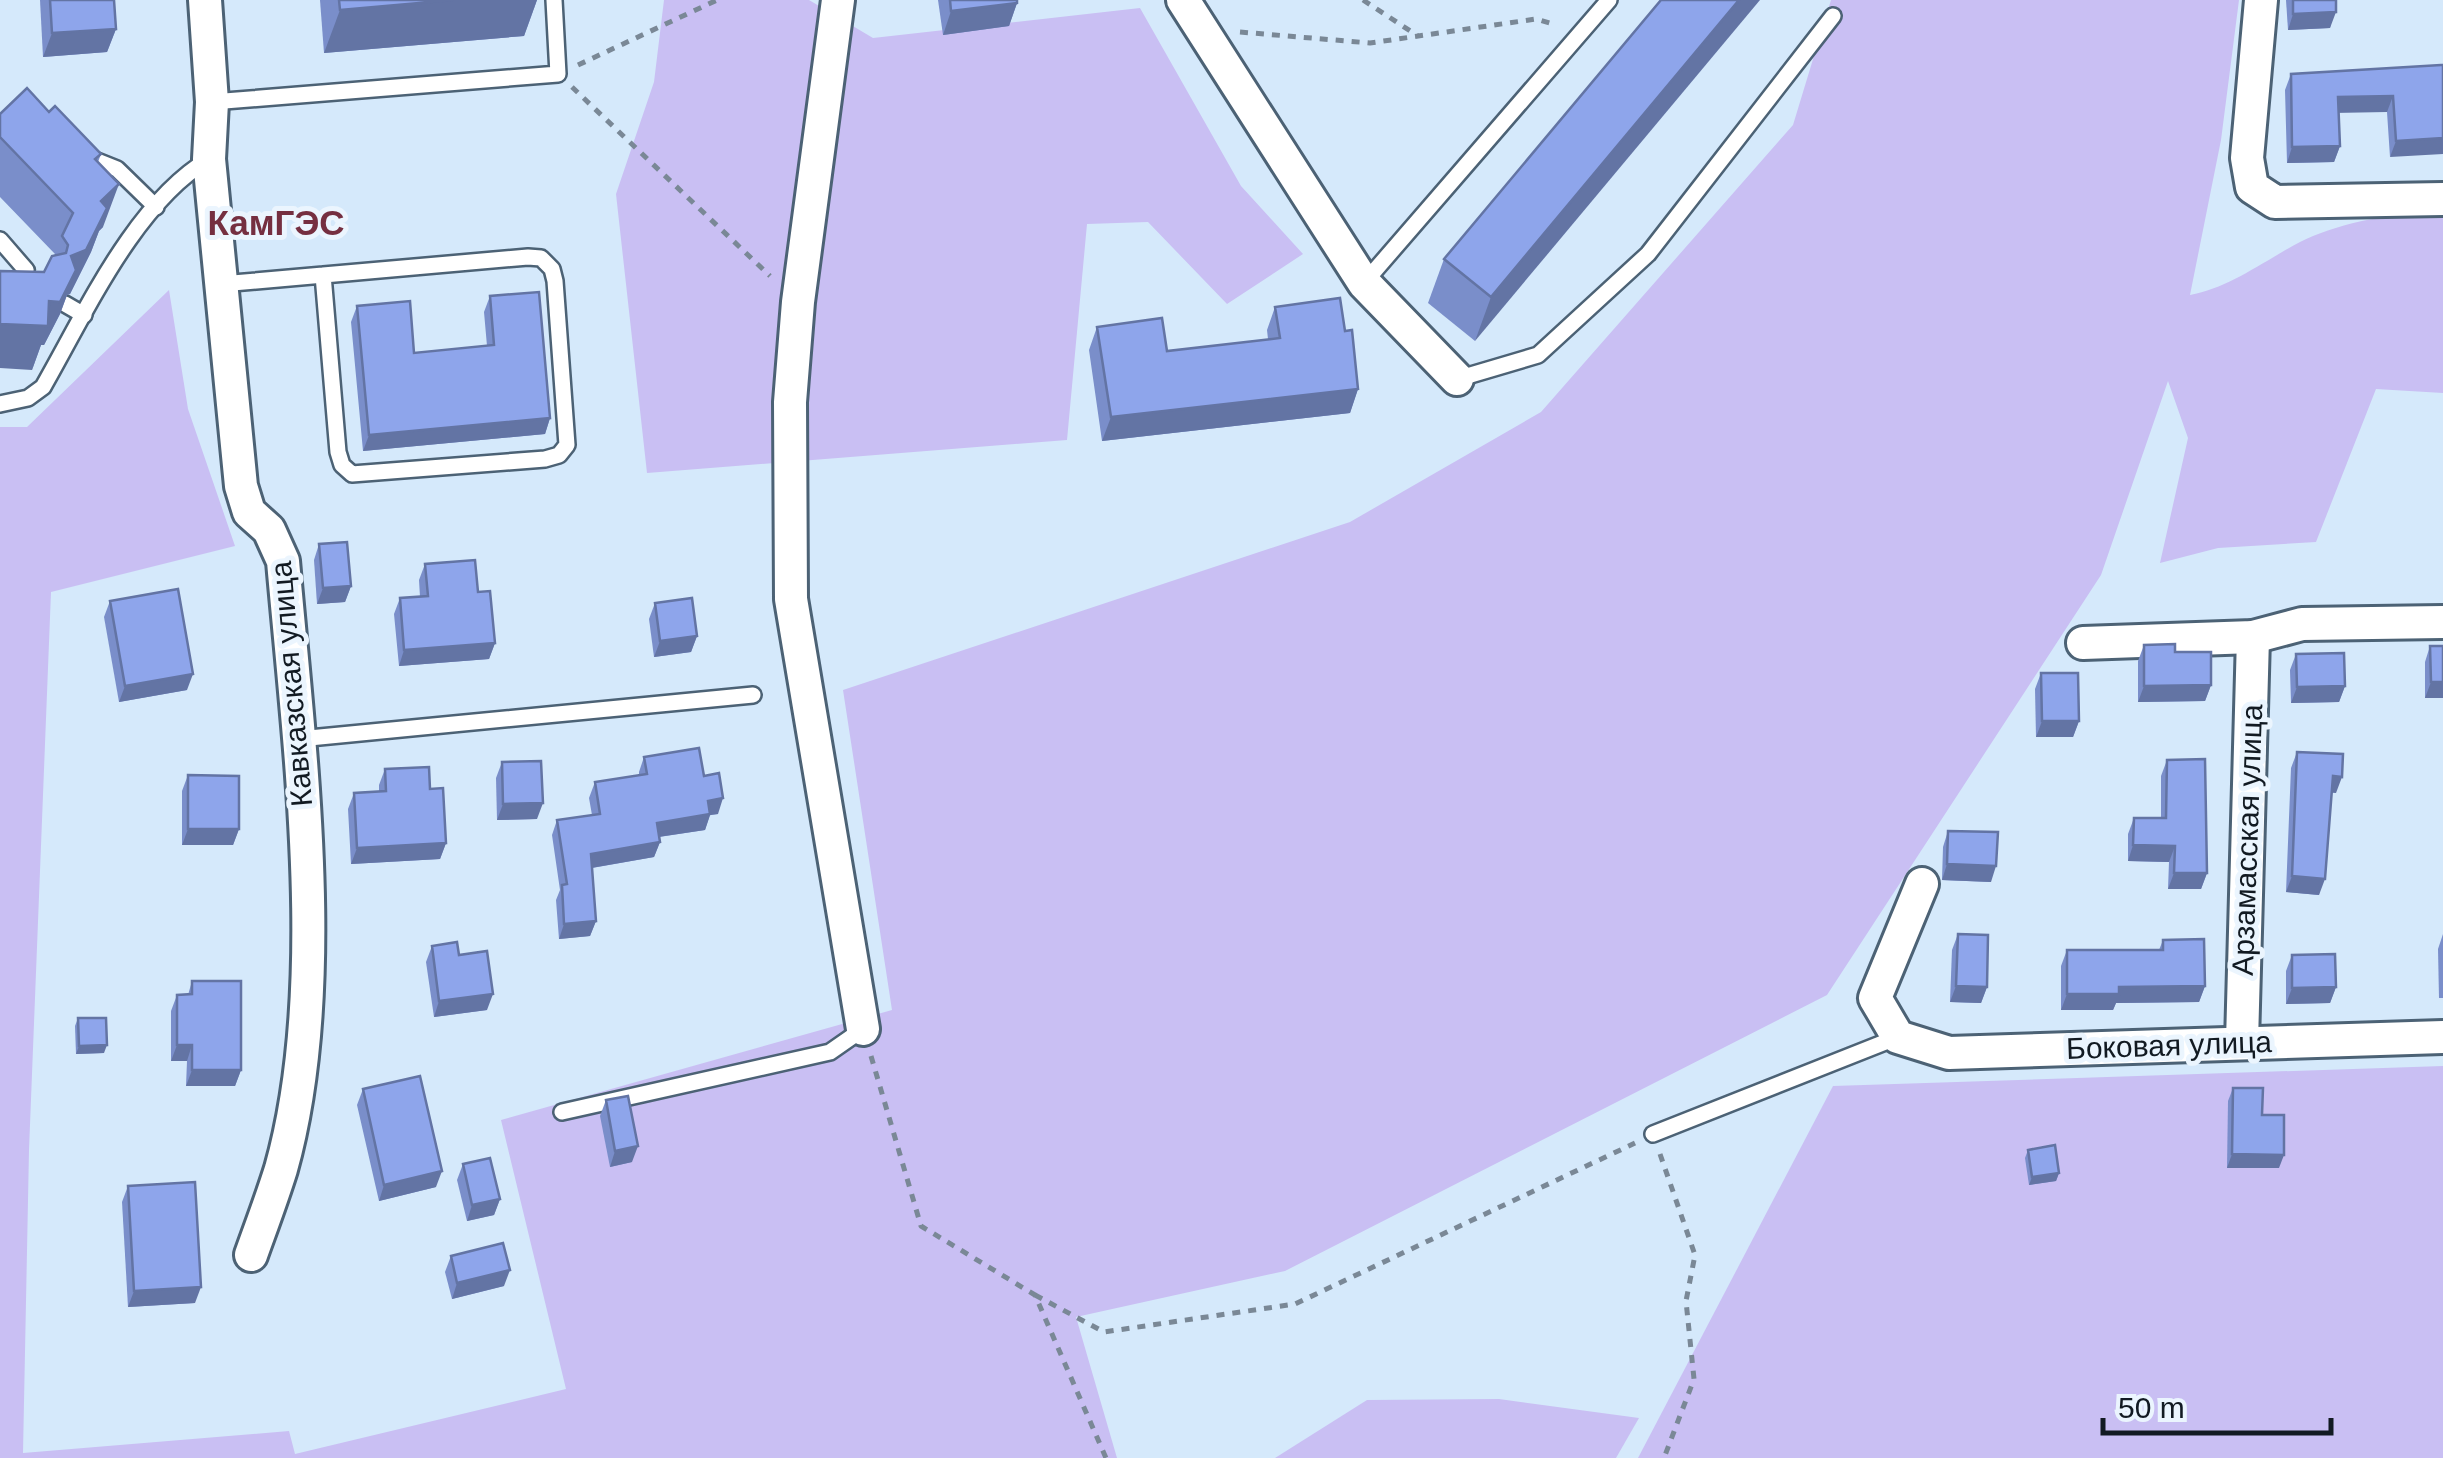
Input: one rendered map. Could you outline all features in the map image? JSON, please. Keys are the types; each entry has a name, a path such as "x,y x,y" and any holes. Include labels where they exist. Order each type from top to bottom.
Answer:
{"street":[{"name":"Кавказская улица","path":"205,0 212,102 209,159 241,486 249,512 269,530 284,560 299,739 307,965 299,1062 282,1166 251,1256"},
{"path":"838,0 798,302 790,402 791,599 864,1029"},
{"path":"1183,0 1364,283 1458,378"},
{"path":"2261,0 2247,158 2252,187 2275,202 2443,199"},
{"path":"2083,643 2253,637 2302,624 2443,622"},
{"name":"Арзамасская улица","path":"2242,1042 2253,637"},
{"path":"1898,1037 1875,998 1922,884"},
{"name":"Боковая улица","path":"1898,1037 1949,1053 2443,1037"}],"lane":[{"path":"212,102 558,74 554,0"},
{"path":"1364,283 1610,0"},
{"path":"1458,378 1538,356 1648,254 1833,16"},
{"path":"68,144 84,156 117,168 156,206"},
{"path":"0,404 28,398 43,386 118,256 180,176 209,159"},
{"path":"0,240 24,265 21,279 13,286 0,287"},
{"path":"221,284 322,275 541,258 552,269 555,281 567,445 559,454 544,458 352,474 342,466 338,452 322,275"},
{"path":"21,279 41,290"},
{"path":"65,304 84,315"},
{"path":"299,739 753,695"},
{"path":"562,1112 830,1052 864,1029"},
{"path":"1653,1134 1898,1037"}],"path":[{"path":"717,0 558,74 798,302"},
{"path":"1363,0 1418,36"},
{"path":"1202,28 1370,43 1536,19 1582,32"},
{"path":"864,1029 920,1226 1104,1332 1295,1304 1653,1134 1695,1255 1686,1301 1694,1378 1664,1458"},
{"path":"1035,1295 1106,1458"}],"shaded area":[{"path":"664,0 809,0 873,38 1140,8 1241,186 1303,254 1227,304 1148,222 1087,224 1067,440 647,473 616,194 654,82"},
{"path":"1831,0 2239,0 2221,140 2190,295 2232,280 2332,229 2390,216 2443,214 2443,393 2376,389 2316,542 2218,548 2160,563 2188,438 2168,381 2101,575 1827,995 1285,1271 1076,1317 1117,1458 0,1458 0,427 27,427 169,290 188,409 235,546 51,592 29,1150 23,1453 289,1431 295,1454 566,1389 501,1120 892,1010 843,690 1350,522 1541,412 1793,125"},
{"path":"2443,1066 2443,1458 1638,1458 1833,1086"},
{"path":"1499,1399 1639,1418 1616,1458 1275,1458 1367,1400"}],"building":[{"path":"50,0 114,0 116,29 52,33"},
{"path":"339,0 453,0 340,10"},
{"path":"950,0 1017,0 1017,3 951,11"},
{"path":"1661,0 1739,0 1491,297 1444,259"},
{"path":"2293,0 2336,0 2336,12 2293,14"},
{"path":"2443,65 2443,138 2396,141 2393,96 2338,97 2340,146 2292,147 2291,74"},
{"path":"27,88 49,112 55,106 101,154 95,159 119,184 101,201 107,208 86,250 71,256 76,270 60,302 49,301 48,326 0,324 0,271 44,272 52,256 66,253 68,245 62,236 73,213 0,137 0,114"},
{"path":"539,292 550,418 369,435 357,306 410,301 414,353 494,345 490,296"},
{"path":"1340,298 1345,331 1352,330 1358,389 1111,417 1097,327 1162,318 1167,351 1280,338 1275,307"},
{"path":"347,542 351,586 323,588 319,544"},
{"path":"475,560 478,592 490,591 495,643 404,650 400,598 428,596 425,564"},
{"path":"178,589 193,674 125,686 110,601"},
{"path":"692,598 697,636 660,641 655,603"},
{"path":"2175,644 2175,652 2211,652 2211,685 2144,686 2144,645"},
{"path":"2430,646 2443,646 2443,682 2431,682"},
{"path":"2344,653 2345,686 2297,687 2296,654"},
{"path":"2041,673 2078,673 2079,721 2042,721"},
{"path":"699,748 704,776 719,773 723,798 708,801 710,814 657,823 660,842 591,854 596,921 564,924 562,885 567,884 557,820 600,814 595,782 647,774 644,757"},
{"path":"2297,752 2343,754 2342,777 2333,776 2325,879 2292,876"},
{"path":"2205,759 2207,873 2174,873 2175,846 2133,845 2134,818 2166,818 2167,760"},
{"path":"541,761 543,803 503,804 502,762"},
{"path":"429,767 430,789 443,788 446,843 357,848 354,793 386,791 385,769"},
{"path":"188,775 239,776 239,829 188,829"},
{"path":"1948,831 1998,832 1996,866 1947,864"},
{"path":"1958,934 1988,935 1987,987 1956,986"},
{"path":"2204,939 2205,986 2119,987 2119,994 2067,994 2067,950 2163,950 2163,940"},
{"path":"457,942 459,955 487,951 493,994 439,1001 432,946"},
{"path":"2335,954 2336,987 2292,988 2292,955"},
{"path":"192,981 241,981 241,1070 192,1070 192,1045 177,1045 177,995 192,994"},
{"path":"78,1018 106,1018 107,1045 79,1046"},
{"path":"420,1076 442,1171 384,1185 363,1089"},
{"path":"2233,1088 2263,1088 2262,1115 2284,1115 2284,1155 2232,1154"},
{"path":"628,1096 638,1146 615,1151 606,1100"},
{"path":"2055,1145 2059,1173 2032,1177 2028,1150"},
{"path":"490,1158 500,1199 472,1205 463,1164"},
{"path":"195,1182 201,1287 134,1291 128,1186"},
{"path":"503,1243 510,1270 457,1283 451,1256"}],"district":[{"name":"КамГЭС","path":"276,222"}]}
